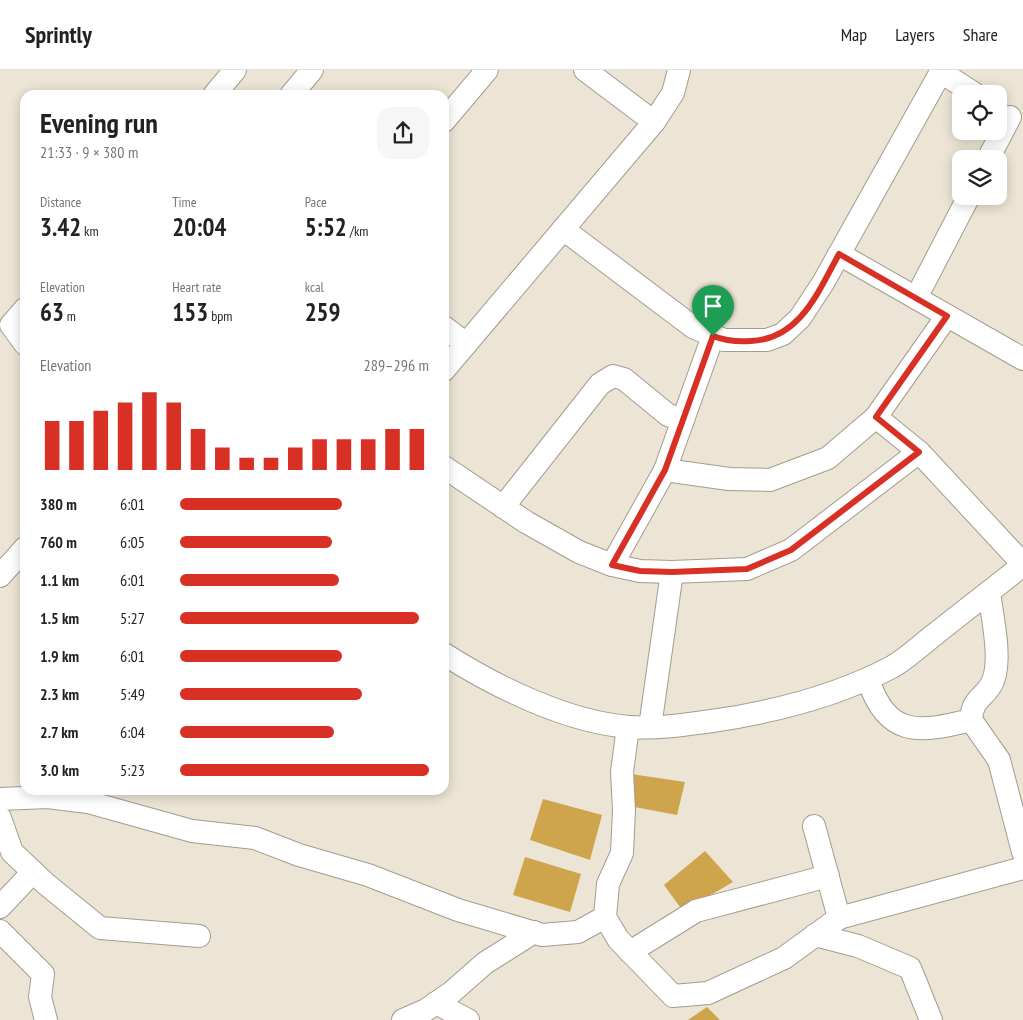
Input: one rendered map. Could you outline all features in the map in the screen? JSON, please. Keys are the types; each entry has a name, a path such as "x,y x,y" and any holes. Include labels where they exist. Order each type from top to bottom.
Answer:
{"street":[{"path":"218,90 235,70"},
{"path":"295,90 312,70"},
{"path":"449,115 487,70"},
{"path":"585,70 654,122"},
{"path":"449,364 654,122 673,93 679,70"},
{"path":"564,229 693,327 724,340 743,342 767,340 783,334 800,318 839,254 942,71 962,85"},
{"path":"993,150 1011,117"},
{"path":"916,298 964,205"},
{"path":"839,254 1023,359"},
{"path":"20,315 11,325 20,337"},
{"path":"665,470 729,479 770,480 828,458 876,417 947,316"},
{"path":"449,330 466,344"},
{"path":"612,565 665,470 713,336"},
{"path":"503,507 600,384 613,376 624,379 668,415 684,420"},
{"path":"449,657 469,671 525,697 581,718 639,727 677,726 746,716 809,702 868,679 894,666 1023,565 919,452 876,417"},
{"path":"449,470 503,507 579,552 612,565 640,571 672,572 747,569 791,550 919,452"},
{"path":"0,576 20,554"},
{"path":"672,572 639,727 622,772 624,810 622,853 608,884 605,917 618,939 673,996 708,993 784,958 839,918 1023,868"},
{"path":"989,592 995,642 993,682 972,708 971,720 999,760 1023,852"},
{"path":"868,679 874,698 888,716 908,728 939,728 971,720"},
{"path":"0,799 48,798 88,802 192,831 255,838 299,855 368,875 458,910 542,935 578,932 605,917"},
{"path":"0,818 12,852 100,928 199,936"},
{"path":"814,826 839,918"},
{"path":"0,907 33,872"},
{"path":"630,952 696,911 828,876"},
{"path":"0,931 42,974 40,997 46,1020"},
{"path":"402,1020 436,1003 485,963 534,932"},
{"path":"815,935 858,946 910,968 932,1020"},
{"path":"436,1003 463,1019"}],"building":[{"path":"631,774 685,782 677,815 624,805"},
{"path":"543,799 602,815 590,860 530,840"},
{"path":"705,851 733,882 683,911 664,885"},
{"path":"525,857 581,874 570,912 513,895"},
{"path":"707,1007 720,1020 688,1020"}],"route":[{"path":"839,254 947,316 876,417 919,452 791,550 747,569 672,572 640,571 612,565 665,470 713,336 724,340 743,342 767,340 783,334 800,318 839,254"}]}
